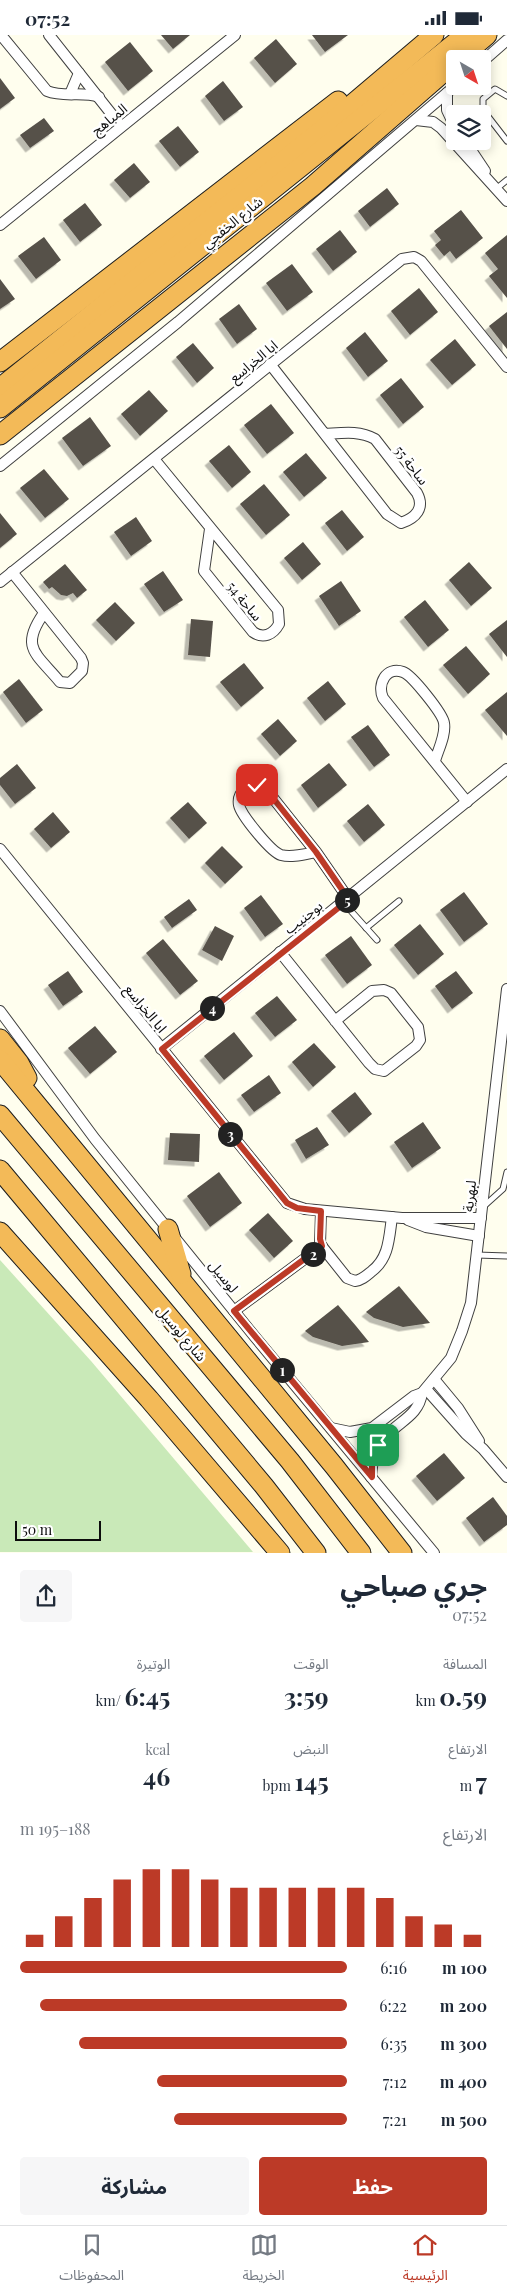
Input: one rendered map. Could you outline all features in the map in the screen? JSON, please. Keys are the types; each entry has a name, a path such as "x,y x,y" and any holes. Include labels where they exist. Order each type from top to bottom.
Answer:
{"highway":[{"name":"شارع الخفجي","path":"0,389 323,129 434,35"},
{"name":"شارع الخفجي","path":"0,408 465,35"},
{"path":"470,50 487,35"},
{"path":"0,363 324,111 414,51"},
{"path":"0,435 313,186 446,70"},
{"path":"0,1039 19,1063 45,1115"},
{"path":"0,1060 334,1466 402,1553"},
{"name":"شارع لوسيل","path":"0,1115 290,1461 361,1553"},
{"path":"0,1170 264,1486 316,1553"},
{"path":"168,1229 183,1283"},
{"path":"0,1231 149,1399 280,1553"},
{"path":"237,1504 262,1553"}],"street":[{"path":"1,35 41,86 53,94 86,93 99,97"},
{"path":"49,35 121,126"},
{"name":"المباهج","path":"0,225 235,35"},
{"path":"491,54 507,40"},
{"path":"70,94 79,73"},
{"path":"0,466 178,322 446,94"},
{"path":"416,120 432,122 441,128 507,201"},
{"path":"471,150 496,189"},
{"name":"ابا الخراسع","path":"0,582 402,259 414,257 421,261 507,367"},
{"name":"ساحة 55","path":"270,365 387,515 401,523 410,520 417,514 420,499 417,493 375,439 368,435 352,432 325,434"},
{"name":"ساحة 54","path":"154,459 278,610 279,624 269,635 260,636 253,632 207,577 204,565 210,529"},
{"path":"12,572 44,613 83,663 80,675 70,683 60,682 33,649 31,635 44,613"},
{"path":"434,761 444,729 441,716 409,675 401,671 393,671 380,683 382,697 467,802"},
{"name":"بوجنيب","path":"162,1049 280,952 347,901 507,769"},
{"path":"316,852 288,856 279,855 272,850 242,811 238,803 240,795 247,787 257,785 265,788 316,852 343,891 347,901"},
{"name":"ابا الخراسع","path":"0,849 287,1203 297,1208 397,1218 481,1213"},
{"path":"280,952 335,1021 369,1063 380,1071 390,1067 416,1046 420,1040 418,1027 391,993 384,990 372,991 335,1021"},
{"name":"لبهرية","path":"372,1477 372,1464 378,1445 387,1434 418,1408 424,1391 451,1358 471,1303 505,1028 507,989"},
{"name":"لوسيل","path":"0,1011 94,1139 434,1553"},
{"path":"321,1211 320,1239 322,1246 347,1278 351,1280 360,1280 379,1266 385,1257 397,1218"},
{"name":"ابا الخراسع","path":"397,1218 426,1227 478,1236"},
{"path":"234,1311 322,1246"},
{"path":"434,1379 458,1409 483,1449"},
{"path":"424,1391 505,1471"},
{"name":"لبهرية","path":"330,1428 350,1432 372,1428 414,1396 424,1391"}],"lane":[{"path":"507,96 495,89 483,99 483,110 507,141"},
{"path":"496,189 507,180"},
{"path":"347,901 349,908 377,940"},
{"path":"366,928 399,901"},
{"path":"481,1213 503,1189 506,1183 507,1172"},
{"path":"477,1255 507,1256"}],"green space":[{"path":"0,1260 91,1361 253,1552 0,1552"}],"building":[{"path":"161,35 190,35 173,49"},
{"path":"312,35 348,35 325,52"},
{"path":"276,39 297,64 275,83 254,58"},
{"path":"130,42 153,71 128,91 105,62"},
{"path":"0,78 15,98 0,109"},
{"path":"223,81 243,107 224,121 205,96"},
{"path":"44,118 54,131 30,148 20,135"},
{"path":"178,126 199,152 180,167 159,141"},
{"path":"134,163 150,182 130,198 114,180"},
{"path":"387,188 399,204 370,227 358,211"},
{"path":"85,203 102,225 80,242 63,220"},
{"path":"461,210 483,238 456,259 450,251 444,256 435,245 441,240 434,231"},
{"path":"340,230 357,252 333,271 316,249"},
{"path":"507,235 507,298 489,276 498,269 485,253"},
{"path":"44,237 61,260 36,279 18,256"},
{"path":"292,264 313,292 287,311 266,283"},
{"path":"0,279 15,299 0,309"},
{"path":"419,288 438,312 410,335 391,311"},
{"path":"239,304 257,329 237,344 219,319"},
{"path":"507,312 507,349 489,326"},
{"path":"365,332 388,361 368,377 346,348"},
{"path":"455,339 476,365 452,385 430,360"},
{"path":"193,343 214,368 197,383 176,357"},
{"path":"401,378 424,407 403,424 380,395"},
{"path":"149,390 168,411 140,436 121,414"},
{"path":"271,404 294,433 267,454 244,425"},
{"path":"90,417 111,446 83,466 62,438"},
{"path":"229,445 251,472 232,488 209,461"},
{"path":"306,453 327,478 304,497 283,472"},
{"path":"44,469 69,499 45,518 20,488"},
{"path":"264,484 290,515 266,535 240,504"},
{"path":"342,510 364,537 347,551 325,523"},
{"path":"0,513 17,534 0,548"},
{"path":"136,517 152,541 131,556 114,532"},
{"path":"303,542 321,564 302,580 284,558"},
{"path":"469,562 492,588 471,606 449,580"},
{"path":"65,564 87,590 77,598 73,593 67,596 61,595 52,587 49,589 43,582"},
{"path":"163,571 183,600 164,612 144,584"},
{"path":"341,581 361,611 339,626 319,596"},
{"path":"425,600 449,630 428,647 404,617"},
{"path":"115,602 135,623 116,641 96,620"},
{"path":"191,619 213,621 210,657 188,655"},
{"path":"507,620 507,657 489,634"},
{"path":"466,646 490,674 468,694 443,665"},
{"path":"244,663 264,688 241,707 220,682"},
{"path":"19,679 43,710 26,723 3,692"},
{"path":"328,681 346,704 325,721 307,698"},
{"path":"507,692 507,736 485,710"},
{"path":"278,719 297,741 280,756 261,734"},
{"path":"368,725 390,755 374,767 351,737"},
{"path":"329,763 347,785 318,808 301,785"},
{"path":"17,764 36,788 15,804 0,785 0,778"},
{"path":"188,802 207,823 189,839 170,818"},
{"path":"368,804 385,825 364,842 347,821"},
{"path":"53,812 70,832 51,848 34,829"},
{"path":"222,846 243,867 225,884 205,863"},
{"path":"464,892 488,924 464,942 440,910"},
{"path":"261,895 283,924 265,937 244,908"},
{"path":"189,899 197,910 172,928 164,917"},
{"path":"420,924 444,954 418,975 394,945"},
{"path":"215,926 234,936 222,961 202,950"},
{"path":"351,936 372,965 347,984 325,955"},
{"path":"163,939 198,981 180,995 146,953"},
{"path":"68,971 83,992 63,1006 48,985"},
{"path":"456,971 473,993 452,1009 435,986"},
{"path":"277,996 297,1020 275,1037 255,1013"},
{"path":"95,1026 117,1052 90,1074 68,1048"},
{"path":"234,1032 253,1056 224,1080 204,1056"},
{"path":"314,1043 336,1067 313,1087 292,1062"},
{"path":"269,1075 281,1093 254,1112 241,1095"},
{"path":"355,1092 372,1114 349,1133 331,1111"},
{"path":"423,1122 441,1148 412,1168 394,1142"},
{"path":"317,1127 329,1145 306,1159 295,1140"},
{"path":"170,1133 200,1134 199,1162 168,1160"},
{"path":"219,1172 242,1203 210,1227 187,1196"},
{"path":"268,1213 293,1241 274,1258 249,1230"},
{"path":"399,1286 430,1323 403,1327 374,1318 366,1312"},
{"path":"338,1305 369,1342 342,1346 313,1337 305,1331"},
{"path":"444,1453 465,1478 437,1501 416,1476"},
{"path":"493,1497 507,1516 507,1525 484,1542 466,1518"}],"route":[{"path":"257,785 265,788 316,852 343,891 347,901 280,952 162,1049 287,1203 297,1208 321,1211 320,1243 322,1246 234,1311 372,1477 372,1464 378,1445"}]}
